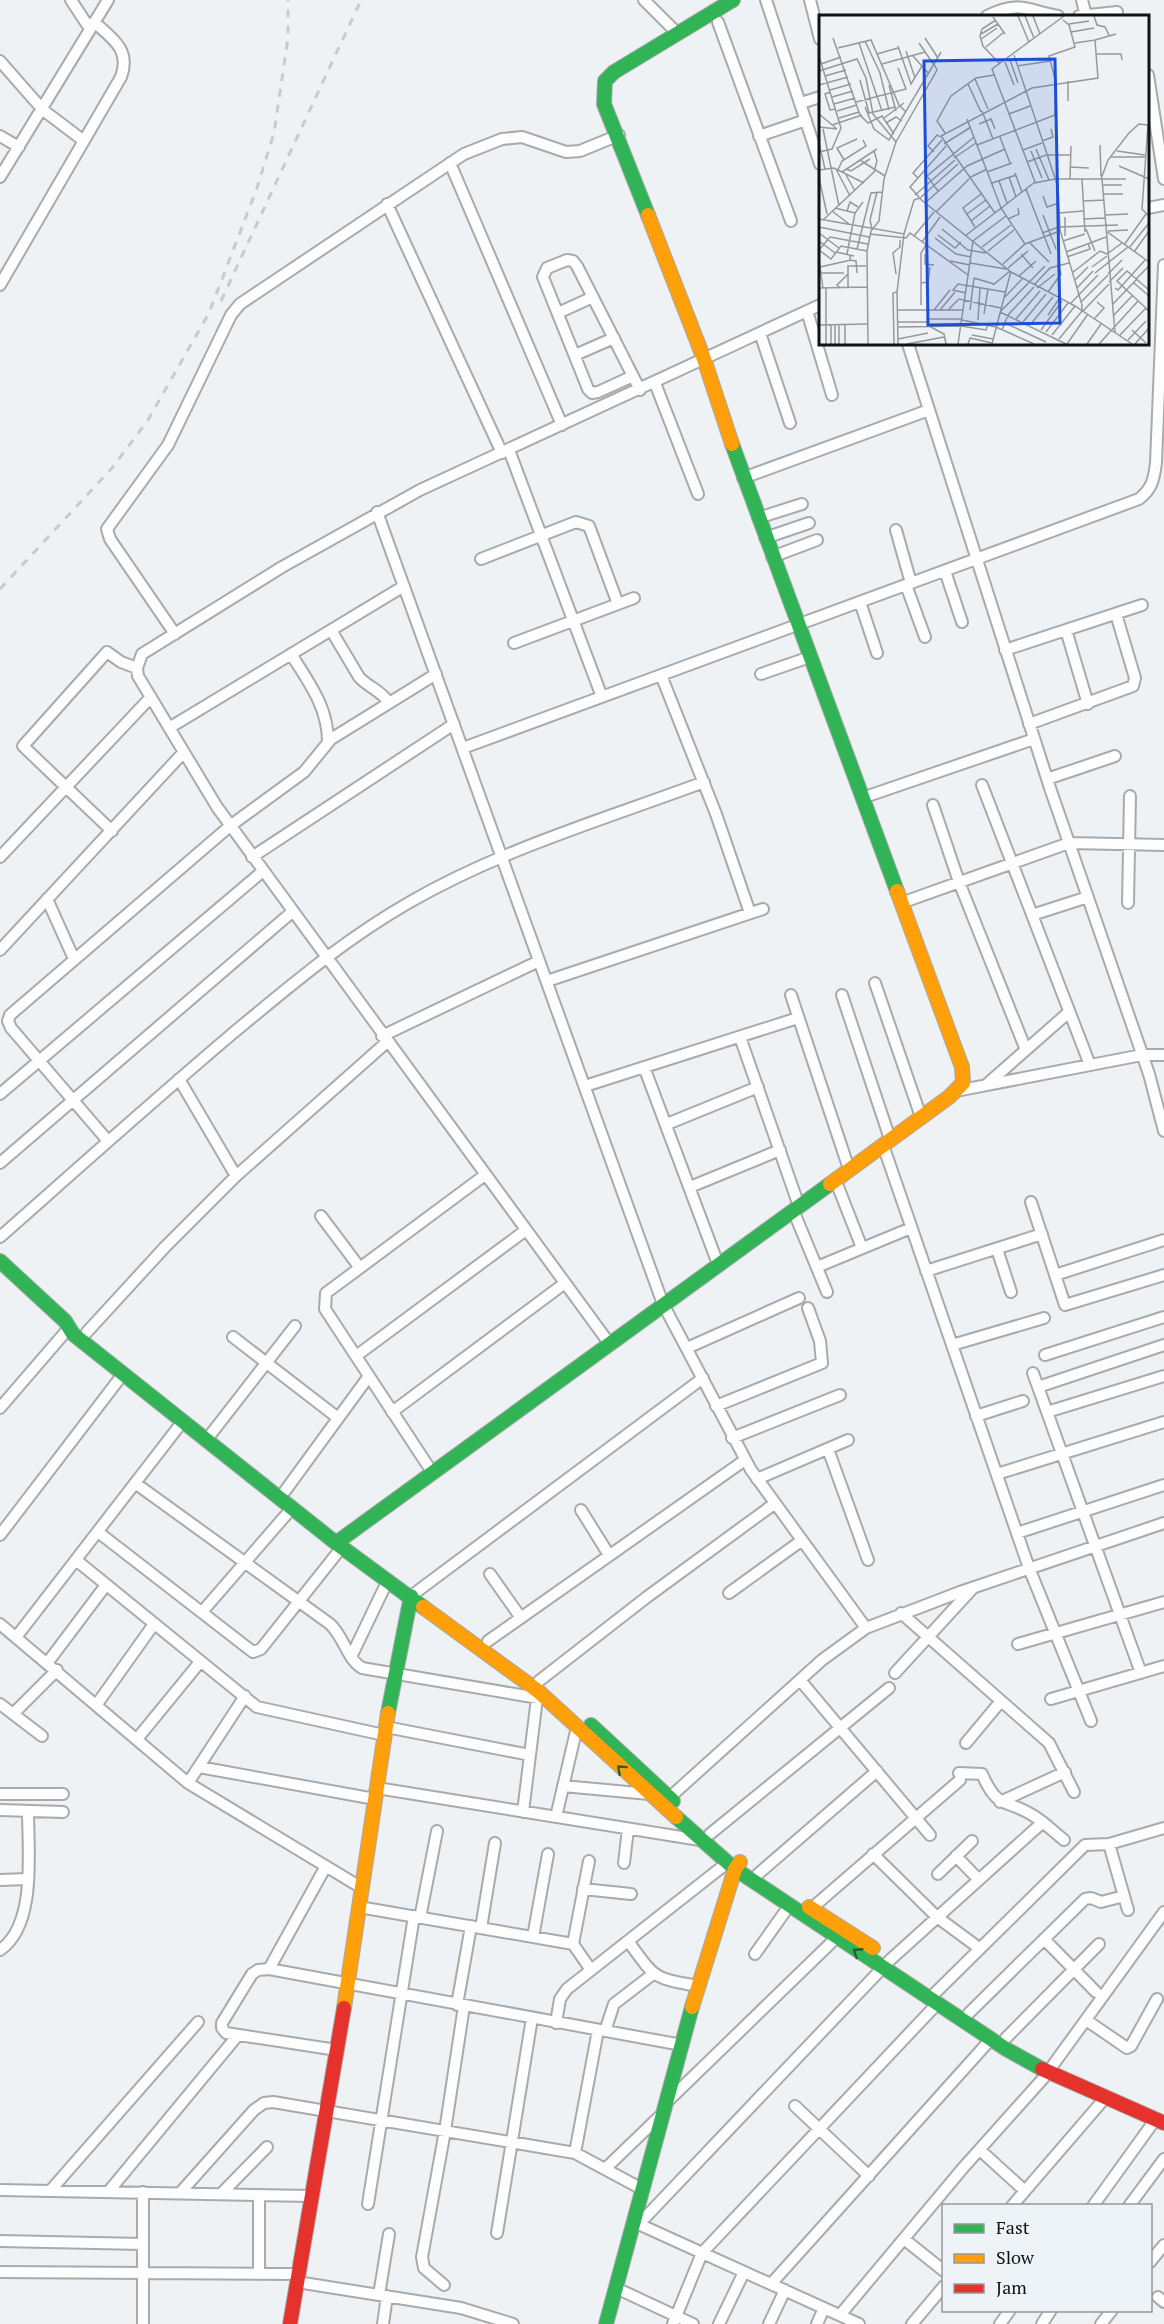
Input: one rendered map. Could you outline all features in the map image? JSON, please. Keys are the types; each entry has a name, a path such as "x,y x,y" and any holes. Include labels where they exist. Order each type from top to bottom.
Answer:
{"main road":[{"path":"341,1542 432,1472 921,1117 956,1091 963,1083 962,1067 743,478 704,359 619,135 604,104 605,81 620,68 733,0"},
{"path":"0,1261 123,1374 292,1508 488,1641 540,1680 669,1798 734,1864 836,1938 887,1964"},
{"path":"69,1324 87,1332 211,1434 285,1491 341,1542 388,1580 415,1592 577,1727 649,1794 705,1837"},
{"path":"290,2324 348,1985 394,1672 415,1592"},
{"path":"734,1864 758,1874 812,1908 991,2039 1105,2098 1161,2118"},
{"path":"606,2324 636,2223 642,2189 698,1986 734,1864"},
{"path":"934,1997 969,2013 1050,2069 1161,2118"}],"street":[{"path":"0,285 84,141 125,65 121,47 92,26 71,0"},
{"path":"0,177 43,110 108,0"},
{"path":"644,0 677,33"},
{"path":"766,0 819,161"},
{"path":"810,0 819,35"},
{"path":"1082,0 1086,15"},
{"path":"1102,15 1118,14 1114,0"},
{"path":"989,15 1012,3 1055,15"},
{"path":"718,22 791,221"},
{"path":"0,61 43,110 84,141"},
{"path":"1149,81 1164,178"},
{"path":"801,104 819,97"},
{"path":"759,136 806,120"},
{"path":"175,634 110,539 107,529 168,446 235,310 268,284 464,154 502,139 522,138 566,152 586,149 619,135"},
{"path":"0,136 19,147"},
{"path":"450,163 562,425"},
{"path":"387,204 506,452 542,535 602,697"},
{"path":"1149,208 1164,205"},
{"path":"633,376 592,393 543,277 547,268 567,260 573,261 593,297 614,339 633,376 640,390"},
{"path":"463,748 1139,499 1148,493 1153,482 1156,463 1164,265"},
{"path":"558,312 593,297"},
{"path":"609,1343 230,826 183,753 138,676 136,668 142,654 282,567 377,513 819,305"},
{"path":"807,311 832,395"},
{"path":"760,333 790,423"},
{"path":"574,355 614,339"},
{"path":"908,345 1005,651 1142,1055 1164,1131"},
{"path":"655,383 698,494"},
{"path":"743,478 929,410"},
{"path":"758,518 802,504"},
{"path":"377,513 663,1304 745,1460 774,1504 866,1628"},
{"path":"481,559 576,522 589,526 618,604"},
{"path":"765,538 809,523"},
{"path":"896,530 925,637"},
{"path":"772,557 817,540"},
{"path":"945,571 962,622"},
{"path":"169,728 404,586"},
{"path":"514,643 634,598"},
{"path":"860,602 877,653"},
{"path":"1005,651 1142,605"},
{"path":"1029,724 1130,688 1135,682 1116,614"},
{"path":"331,630 358,677 364,684 380,690 389,703"},
{"path":"1066,630 1088,704"},
{"path":"112,831 24,750 23,743 107,652 121,662 136,668"},
{"path":"291,654 322,704 328,728 328,742"},
{"path":"761,674 810,657"},
{"path":"108,1142 11,1028 8,1021 10,1015 230,826 304,772 328,742 436,674"},
{"path":"661,675 704,782 750,914"},
{"path":"0,857 150,697"},
{"path":"252,857 454,724"},
{"path":"862,798 1034,739"},
{"path":"0,950 183,753"},
{"path":"1047,778 1115,756"},
{"path":"0,1237 179,1079 325,957 410,902 502,857 704,782"},
{"path":"982,785 1090,1065"},
{"path":"1128,903 1131,844 1130,796"},
{"path":"933,805 959,882 1026,1050"},
{"path":"901,903 1069,843 1164,845"},
{"path":"0,1094 263,872"},
{"path":"1032,915 1088,897"},
{"path":"47,899 74,959"},
{"path":"547,981 763,909"},
{"path":"0,1163 75,1101 292,912"},
{"path":"87,1332 165,1247 236,1176 384,1039 540,961"},
{"path":"875,983 921,1117"},
{"path":"791,995 849,1169"},
{"path":"842,995 926,1271 1029,1569 1091,1721"},
{"path":"986,1085 1070,1012"},
{"path":"585,1086 798,1018"},
{"path":"740,1037 780,1150 796,1208 827,1292"},
{"path":"956,1091 1142,1055 1164,1055"},
{"path":"644,1067 718,1264"},
{"path":"179,1079 236,1176"},
{"path":"667,1124 758,1087"},
{"path":"690,1187 780,1150"},
{"path":"432,1472 323,1304 326,1293 485,1175"},
{"path":"835,1179 862,1248"},
{"path":"1031,1202 1067,1306 1164,1275"},
{"path":"321,1216 360,1268"},
{"path":"817,1267 912,1228"},
{"path":"356,1356 525,1230"},
{"path":"926,1271 1042,1234"},
{"path":"1055,1275 1164,1240"},
{"path":"997,1249 1011,1292"},
{"path":"0,1253 69,1324 0,1408"},
{"path":"392,1412 565,1283"},
{"path":"687,1348 799,1298"},
{"path":"716,1406 822,1363 820,1341 807,1308"},
{"path":"1045,1355 1164,1317"},
{"path":"952,1345 1044,1318"},
{"path":"211,1434 295,1326"},
{"path":"233,1337 338,1418"},
{"path":"1038,1387 1164,1345"},
{"path":"1033,1373 1141,1673"},
{"path":"0,1535 123,1374"},
{"path":"285,1491 369,1376"},
{"path":"1047,1412 1164,1376"},
{"path":"415,1592 703,1378"},
{"path":"732,1438 840,1395"},
{"path":"976,1416 1023,1401"},
{"path":"17,1636 183,1421"},
{"path":"997,1474 1164,1422"},
{"path":"757,1479 848,1440"},
{"path":"828,1449 868,1560"},
{"path":"488,1641 745,1460"},
{"path":"135,1483 338,1631 351,1657 362,1668 542,1698 530,1755 523,1812"},
{"path":"1017,1533 1164,1485"},
{"path":"540,1680 646,1597 774,1504"},
{"path":"202,1612 292,1508"},
{"path":"581,1510 609,1555"},
{"path":"669,1798 845,1641 866,1628 973,1587 1164,1523"},
{"path":"98,1532 253,1652 261,1648 298,1602 341,1542"},
{"path":"729,1593 801,1541"},
{"path":"76,1560 257,1707 274,1712 530,1755"},
{"path":"490,1574 521,1618"},
{"path":"351,1657 388,1580"},
{"path":"48,1662 106,1585"},
{"path":"895,1672 973,1587"},
{"path":"1018,1644 1164,1602"},
{"path":"902,1613 1049,1743 1074,1792"},
{"path":"0,1624 48,1662 188,1783 362,1888"},
{"path":"97,1704 154,1624"},
{"path":"136,1739 200,1662"},
{"path":"1052,1699 1164,1666"},
{"path":"13,1714 57,1670"},
{"path":"800,1680 930,1836"},
{"path":"199,1767 376,1794 523,1812 628,1829 705,1837 888,1688"},
{"path":"188,1783 245,1696"},
{"path":"966,1743 1001,1701"},
{"path":"0,1704 42,1736"},
{"path":"556,1817 577,1727"},
{"path":"758,1874 877,1771"},
{"path":"1000,1802 1065,1772"},
{"path":"812,1908 960,1776 982,1774 992,1794 1000,1802 1033,1815 1064,1840"},
{"path":"563,1786 649,1794"},
{"path":"0,1794 63,1794"},
{"path":"0,1810 63,1812"},
{"path":"0,1950 6,1946 26,1907 28,1811"},
{"path":"860,2324 636,2223 887,1964 1043,1822"},
{"path":"624,1863 628,1829"},
{"path":"368,2204 402,1995 437,1831"},
{"path":"674,2320 702,2253 979,1948 1078,1850 1091,1843 1109,1844 1163,1831"},
{"path":"939,1875 972,1841"},
{"path":"444,2285 422,2263 446,2131 460,2005 495,1843"},
{"path":"1109,1844 1128,1910"},
{"path":"533,1937 548,1854"},
{"path":"873,1854 937,1917 979,1948"},
{"path":"956,1856 979,1880"},
{"path":"588,1862 573,1944 591,1970"},
{"path":"556,2023 563,1993 628,1941 734,1864"},
{"path":"269,1969 326,1866"},
{"path":"0,1880 27,1879"},
{"path":"583,1889 631,1894"},
{"path":"969,2013 1085,1899 1091,1898 1101,1902 1124,1896"},
{"path":"755,1954 789,1906"},
{"path":"359,1907 573,1944"},
{"path":"840,2315 1050,2069 1164,1912"},
{"path":"606,2168 836,1938"},
{"path":"1044,1939 1096,1992"},
{"path":"628,1941 653,1974 667,1981 698,1986"},
{"path":"1006,2038 1099,1944"},
{"path":"337,2050 226,2033 222,2028 222,2023 252,1974 258,1970 269,1969 682,2045"},
{"path":"575,2153 601,2031 614,2004 653,1974"},
{"path":"1086,2020 1126,2048 1131,2046 1157,1999"},
{"path":"497,2233 532,2018"},
{"path":"50,2191 198,2022"},
{"path":"109,2192 238,2035"},
{"path":"771,2284 991,2039"},
{"path":"1013,2204 1105,2098"},
{"path":"180,2193 264,2103 273,2102 575,2153 642,2189"},
{"path":"795,2106 869,2176"},
{"path":"1094,2204 1161,2118"},
{"path":"221,2194 267,2147"},
{"path":"980,2150 1025,2191"},
{"path":"1130,2204 1164,2159"},
{"path":"0,2190 312,2196"},
{"path":"143,2192 143,2324"},
{"path":"259,2195 259,2274"},
{"path":"383,2324 383,2296 389,2234"},
{"path":"904,2239 942,2269"},
{"path":"0,2241 142,2244"},
{"path":"1152,2260 1164,2245"},
{"path":"719,2324 744,2271"},
{"path":"0,2272 259,2274 298,2278 383,2296 475,2311 513,2324"},
{"path":"616,2288 674,2320 693,2324"},
{"path":"912,2324 942,2288"},
{"path":"770,2324 785,2290"},
{"path":"817,2324 824,2308"},
{"path":"1101,2324 1110,2312"}],"railway":[{"path":"0,589 112,468 148,420 209,313 257,188 274,133 288,38 288,0"},
{"path":"221,301 361,0"}],"traffic: fast":[{"path":"648,215 604,104 605,81 614,72 733,0"},
{"path":"732,444 897,891"},
{"path":"336,1543 830,1184"},
{"path":"0,1261 65,1321 73,1334 336,1543 423,1607"},
{"path":"388,1713 411,1596"},
{"path":"591,1725 673,1801"},
{"path":"676,1817 735,1869 1006,2049 1042,2069"},
{"path":"606,2324 692,2007"}],"traffic: slow":[{"path":"648,215 704,359 732,444"},
{"path":"830,1184 949,1097 963,1083 962,1067 897,891"},
{"path":"423,1607 538,1691 676,1817"},
{"path":"344,2008 388,1713"},
{"path":"692,2007 735,1869 740,1862"},
{"path":"809,1907 873,1948"}],"traffic: jam":[{"path":"290,2324 344,2008"},
{"path":"1042,2069 1164,2123"}]}
